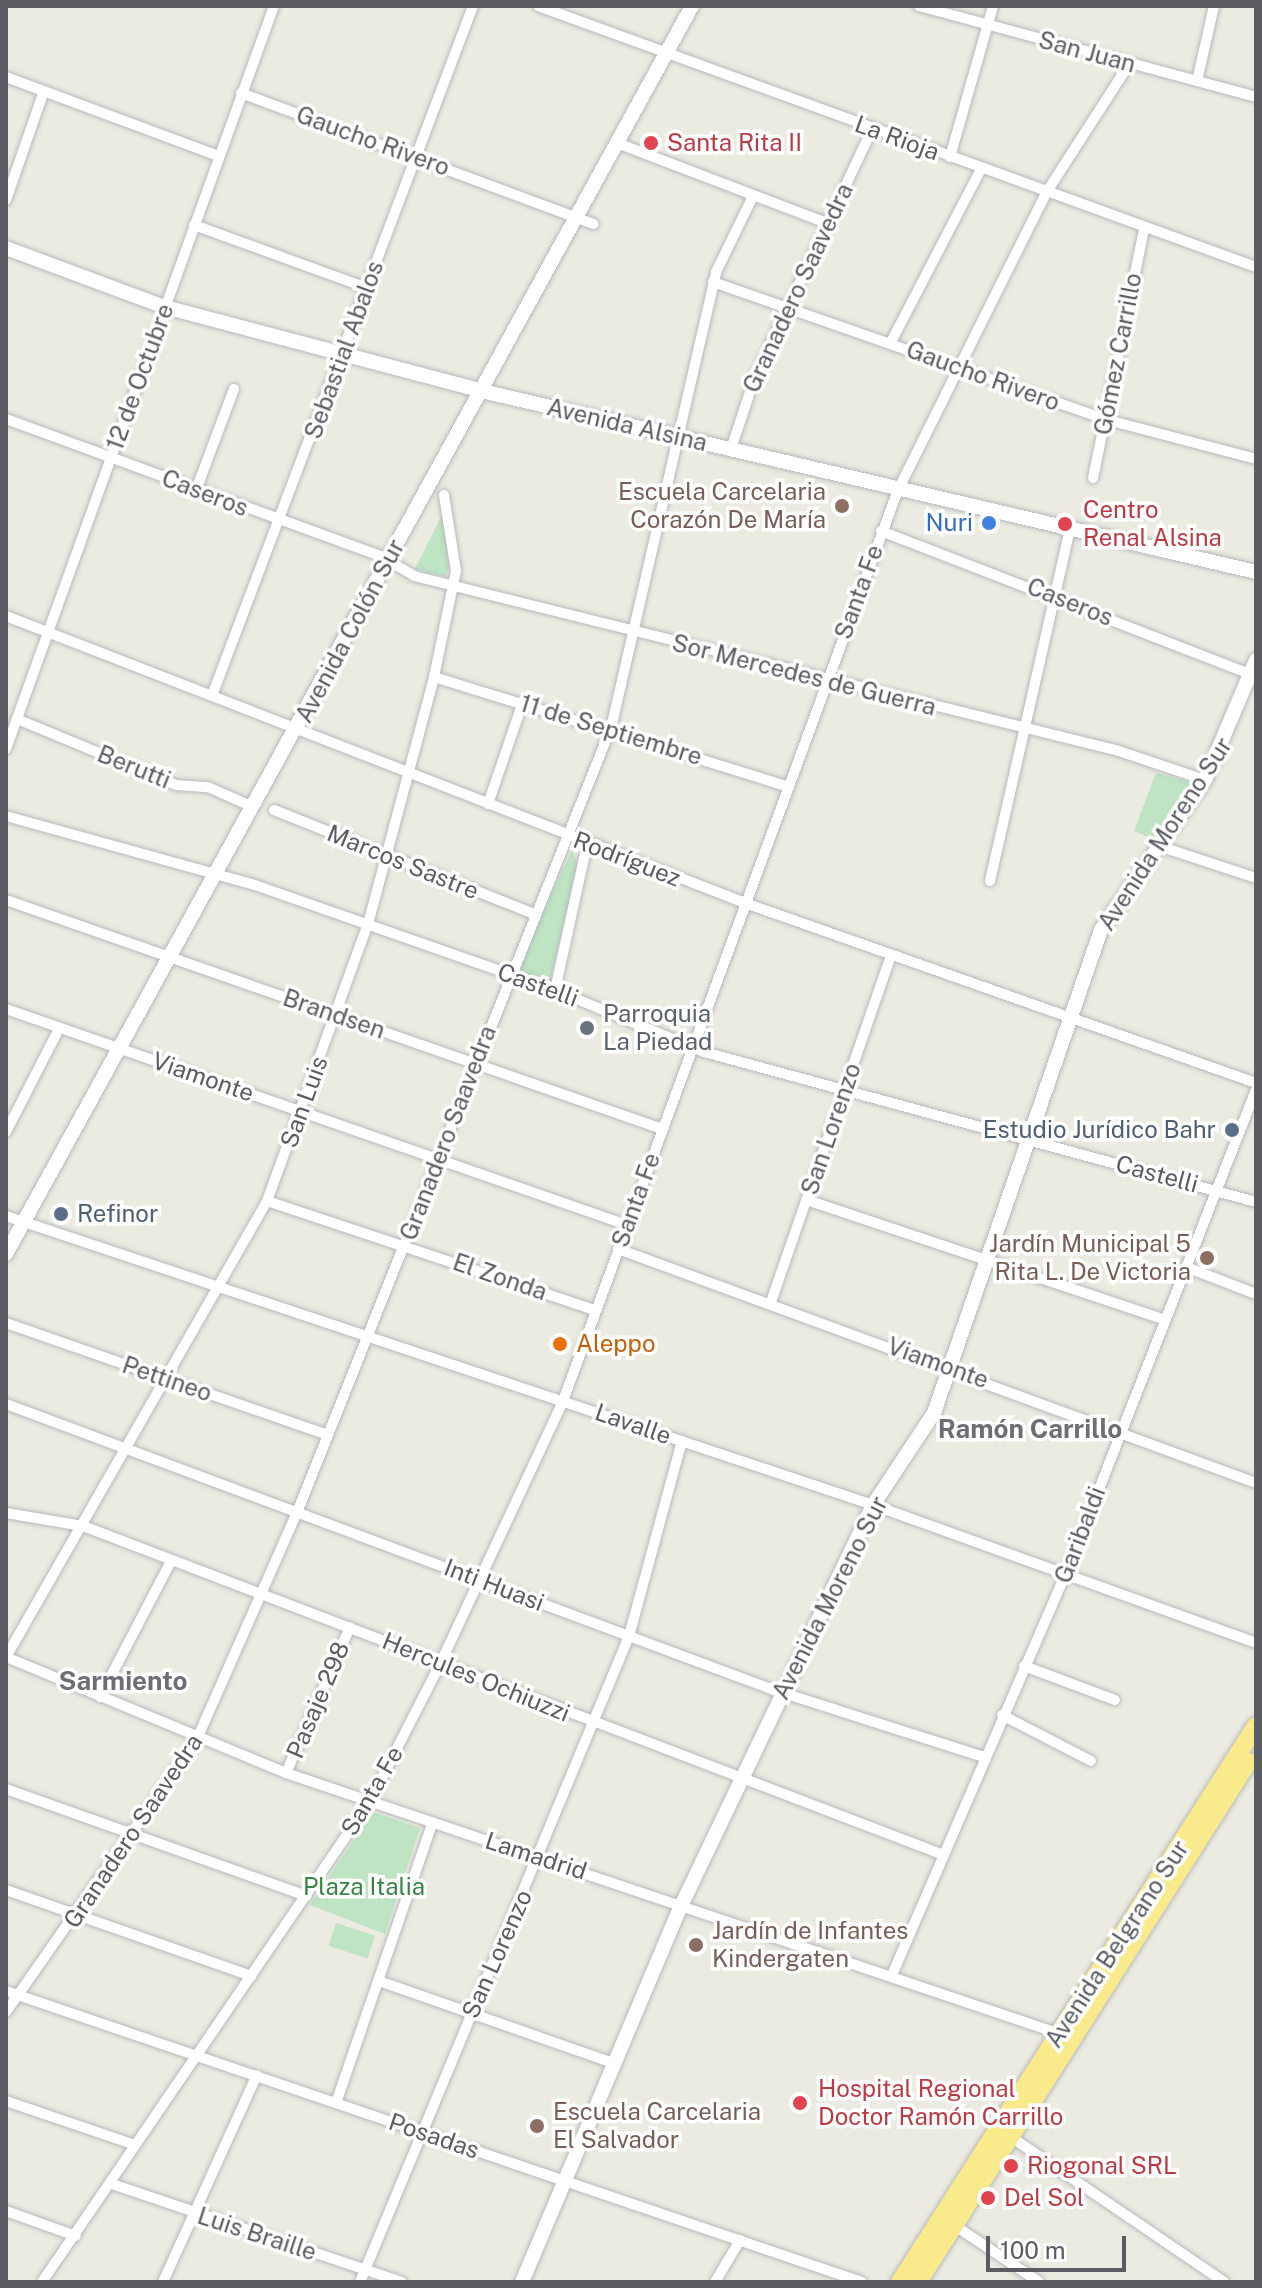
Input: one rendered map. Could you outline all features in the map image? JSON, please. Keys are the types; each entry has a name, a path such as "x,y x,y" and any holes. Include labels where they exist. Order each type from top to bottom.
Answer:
{"highway":[{"name":"Avenida Belgrano Sur","path":"918,2282 1011,2137 1066,2037 1256,1726"},
{"name":"Avenida Belgrano Sur","path":"900,2282 1256,1749"}],"main road":[{"name":"Avenida Colón Sur","path":"6,1254 692,6"},
{"name":"Avenida Alsina","path":"6,248 165,307 482,390 1256,572"},
{"name":"Avenida Moreno Sur","path":"522,2282 610,2062 681,1906 873,1505 929,1423 990,1258 1106,920 1205,780 1254,676 1256,660"}],"street":[{"name":"12 de Octubre","path":"6,749 274,6"},
{"name":"Sebastial Abalos","path":"213,693 473,6"},
{"name":"La Rioja","path":"538,6 567,11 666,54 1256,267"},
{"name":"San Juan","path":"919,6 1256,97"},
{"path":"950,157 993,6"},
{"path":"1197,81 1214,6"},
{"name":"Santa Fe","path":"42,2282 112,2184 132,2144 193,2053 251,1976 370,1801 440,1664 563,1401 898,490 1046,193 1129,64"},
{"path":"6,77 218,156"},
{"path":"6,200 44,91"},
{"name":"Gaucho Rivero","path":"241,93 578,214 593,224"},
{"name":"Granadero Saavedra","path":"731,449 787,308 872,129"},
{"path":"617,143 827,223"},
{"path":"891,342 981,169"},
{"name":"Granadero Saavedra","path":"6,2012 77,1915 197,1739 298,1510 405,1247 532,913 568,837 611,728 713,282 753,196"},
{"path":"194,225 367,288"},
{"name":"Gómez Carrillo","path":"1093,478 1144,229"},
{"name":"Gaucho Rivero","path":"713,282 1104,419 1256,459"},
{"path":"196,490 234,389"},
{"name":"Caseros","path":"6,419 388,561 403,571"},
{"name":"San Luis","path":"6,1657 267,1201 368,924 434,677 453,587 444,495"},
{"path":"990,881 1027,732 1070,530"},
{"name":"Caseros","path":"881,531 1057,596 1254,676"},
{"name":"Sor Mercedes de Guerra","path":"403,571 453,587 1205,780"},
{"name":"Rodríguez","path":"6,616 213,693 568,837 891,956 1256,1083"},
{"name":"11 de Septiembre","path":"434,677 611,728 787,786"},
{"path":"488,804 523,702"},
{"name":"Berutti","path":"17,719 176,785 208,787 253,807"},
{"name":"Marcos Sastre","path":"274,810 532,913"},
{"name":"Castelli","path":"6,816 216,873 555,990 693,1045 843,1090 1256,1202"},
{"path":"555,990 587,844"},
{"path":"1159,846 1256,878"},
{"name":"Brandsen","path":"6,900 169,960 336,1014 662,1129"},
{"name":"San Lorenzo","path":"771,1302 891,956"},
{"name":"Viamonte","path":"6,1009 627,1225"},
{"path":"6,1132 59,1029"},
{"name":"Garibaldi","path":"892,1975 941,1854 1066,1573 1219,1191 1256,1090"},
{"path":"807,1200 990,1258 1165,1320"},
{"name":"El Zonda","path":"267,1201 595,1310"},
{"name":"Lavalle","path":"6,1216 873,1505 1256,1643"},
{"name":"Viamonte","path":"618,1249 1121,1430 1256,1483"},
{"path":"1186,1267 1256,1294"},
{"name":"Pettineo","path":"6,1323 327,1435"},
{"name":"Inti Huasi","path":"6,1404 298,1510 629,1636 984,1757"},
{"name":"San Lorenzo","path":"360,2282 420,2131 540,1856 629,1636 682,1441"},
{"name":"Hercules Ochiuzzi","path":"6,1513 83,1526 941,1854"},
{"path":"100,1697 171,1561"},
{"name":"Pasaje 298","path":"286,1773 350,1627"},
{"name":"Lamadrid","path":"6,1657 197,1739 286,1773 892,1975 1066,2037"},
{"path":"1024,1666 1115,1700"},
{"path":"1002,1715 1091,1761"},
{"path":"6,1789 306,1896"},
{"path":"336,2103 433,1822"},
{"path":"6,1890 251,1976"},
{"path":"379,1981 610,2062"},
{"name":"Posadas","path":"6,1991 862,2282"},
{"path":"163,2282 257,2075"},
{"path":"6,2101 132,2144"},
{"path":"1011,2137 1224,2282"},
{"name":"Luis Braille","path":"112,2184 402,2282"},
{"path":"6,2211 76,2236"},
{"path":"954,2225 1039,2282"},
{"path":"715,2282 740,2240"}],"green space":[{"path":"443,513 449,568 445,577 415,569"},
{"path":"1156,773 1192,783 1152,839 1134,831"},
{"path":"572,850 578,865 550,982 516,971"},
{"name":"Plaza Italia","path":"373,1812 420,1828 385,1934 310,1905"},
{"path":"336,1923 375,1936 368,1958 329,1946"}],"place":[{"name":"Santa Rita II","path":"651,143"},
{"name":"Escuela Carcelaria Corazón De María","path":"842,506"},
{"name":"Nuri","path":"989,523"},
{"name":"Centro Renal Alsina","path":"1065,524"},
{"name":"Parroquia La Piedad","path":"587,1028"},
{"name":"Estudio Jurídico Bahr","path":"1232,1130"},
{"name":"Refinor","path":"61,1214"},
{"name":"Jardín Municipal 5 Rita L. De Victoria","path":"1207,1258"},
{"name":"Aleppo","path":"560,1344"},
{"name":"Jardín de Infantes Kindergaten","path":"696,1945"},
{"name":"Hospital Regional Doctor Ramón Carrillo","path":"800,2103"},
{"name":"Escuela Carcelaria El Salvador","path":"537,2126"},
{"name":"Riogonal SRL","path":"1011,2166"},
{"name":"Del Sol","path":"988,2198"}],"district":[{"name":"Ramón Carrillo","path":"1030,1429"},
{"name":"Sarmiento","path":"123,1681"}]}
